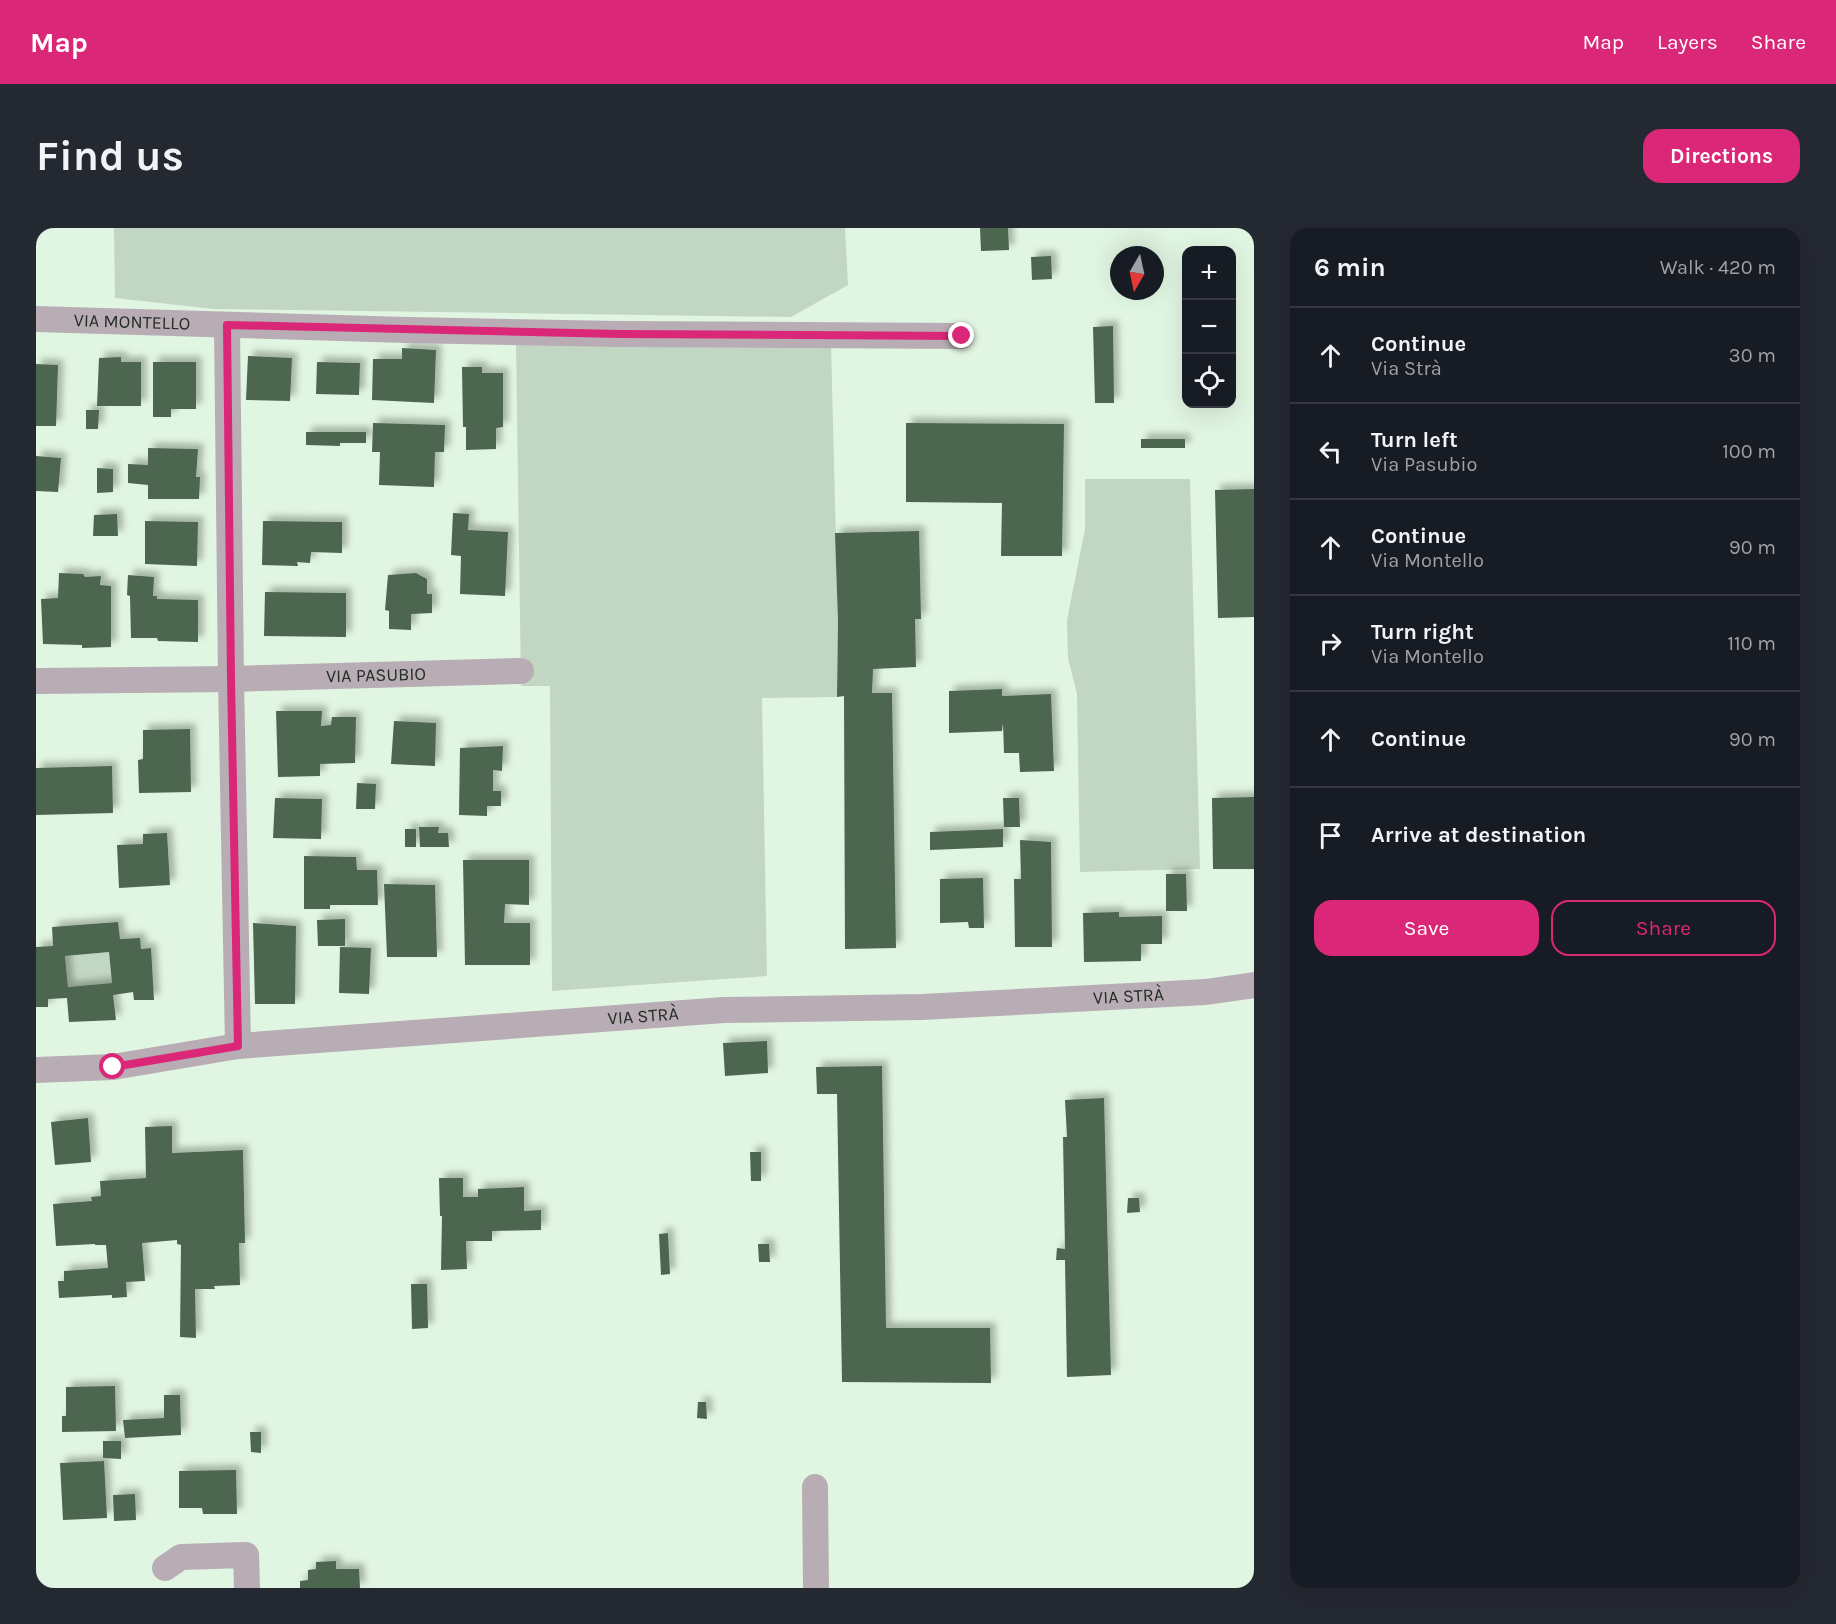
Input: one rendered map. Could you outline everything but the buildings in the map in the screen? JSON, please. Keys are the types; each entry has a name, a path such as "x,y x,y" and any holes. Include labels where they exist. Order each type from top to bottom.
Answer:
{"street":[{"name":"VIA MONTELLO","path":"36,319 619,334 962,336"},
{"path":"227,325 238,1046"},
{"name":"VIA PASUBIO","path":"36,681 231,679 521,671"},
{"name":"VIA STRÀ","path":"36,1070 113,1067 238,1046 724,1010 922,1007 1206,992 1254,986"},
{"path":"815,1487 816,1588"},
{"path":"165,1568 181,1557 246,1555 247,1588"}],"green space":[{"path":"114,228 845,228 848,285 791,317 213,309 115,298"},
{"path":"516,344 831,344 838,622 837,697 762,698 767,976 552,991 550,686 521,686"},
{"path":"1085,479 1190,479 1200,869 1080,872 1077,694 1068,658 1067,620 1085,529"},
{"path":"109,952 112,983 68,987 65,956"}],"route":[{"path":"113,1067 238,1046 227,325 619,334 962,336"}]}
